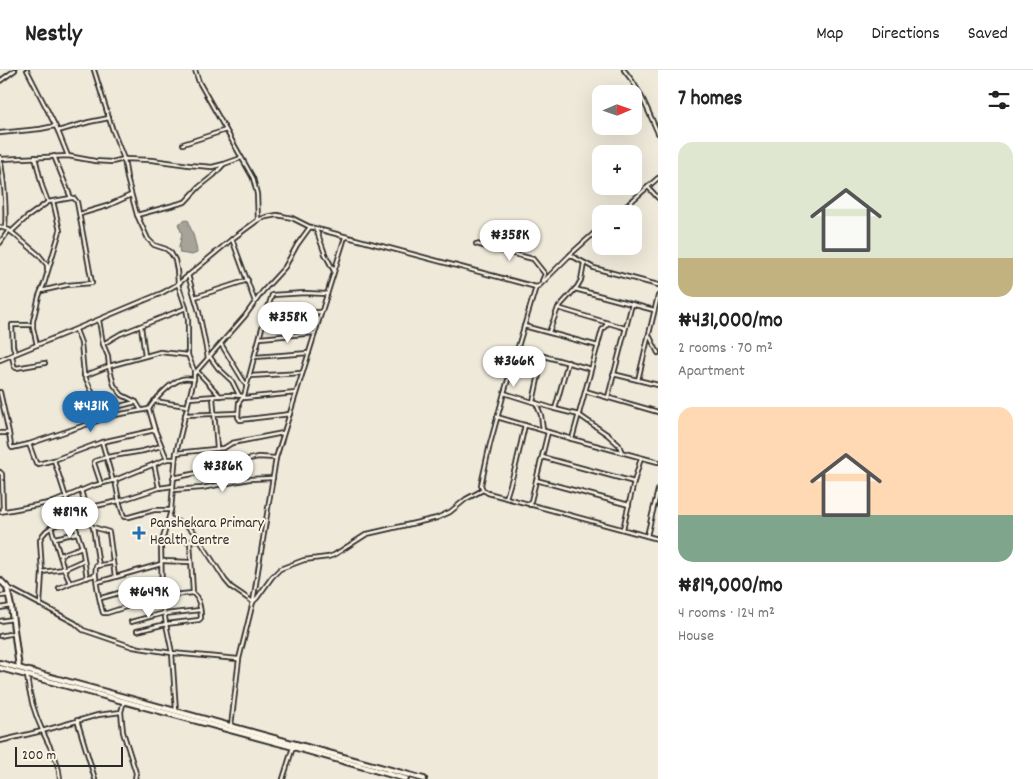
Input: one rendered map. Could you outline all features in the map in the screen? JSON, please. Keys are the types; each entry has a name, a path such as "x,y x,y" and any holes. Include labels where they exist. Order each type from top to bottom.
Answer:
{"street":[{"path":"0,81 15,70"},
{"path":"27,70 68,156"},
{"path":"94,70 124,159 136,215 148,239 154,245 171,253 174,260 178,284 188,319 188,355 196,372 220,396"},
{"path":"195,70 199,82 253,178 256,186 258,220"},
{"path":"624,70 638,88 658,132"},
{"path":"58,132 109,118"},
{"path":"0,133 55,126"},
{"path":"183,144 226,130"},
{"path":"54,156 71,198"},
{"path":"8,230 0,158 68,156 106,162 124,159 152,160 196,166 217,166 241,158"},
{"path":"34,157 48,202"},
{"path":"136,215 185,202 224,164"},
{"path":"627,205 658,178"},
{"path":"648,187 658,198"},
{"path":"80,214 107,206 131,195"},
{"path":"0,243 8,230 48,202 71,198 76,200 92,283 66,285 41,291"},
{"path":"37,345 33,325 39,296 60,231 54,201"},
{"path":"0,360 76,330 178,284 258,220 266,217 277,215 292,218 316,229 536,287 592,236"},
{"path":"0,227 8,230 39,255 46,265 47,271"},
{"path":"176,711 172,653 162,596 161,544 171,510 176,453 194,379 196,372 285,266 310,227"},
{"path":"316,229 324,254 334,272"},
{"path":"231,726 239,659 253,602 276,458 345,237"},
{"path":"232,240 255,302"},
{"path":"476,244 533,259 545,274 540,285"},
{"path":"570,255 605,271 658,285"},
{"path":"549,332 558,308 581,280 584,263"},
{"path":"188,275 201,319 209,357 232,381 239,396"},
{"path":"195,297 248,280"},
{"path":"536,287 490,444 481,485 483,490 530,505 658,539"},
{"path":"575,289 654,310"},
{"path":"290,414 240,420 238,417 240,400 244,397 264,320 271,298 274,295 327,294"},
{"path":"638,380 658,296"},
{"path":"608,397 632,304"},
{"path":"103,344 120,334 186,308"},
{"path":"558,308 625,328"},
{"path":"266,314 322,312"},
{"path":"99,320 103,344 117,390 122,395 136,402 141,410"},
{"path":"572,439 602,330 608,323"},
{"path":"33,325 11,326 14,366 16,368 45,363"},
{"path":"141,326 144,356"},
{"path":"524,326 598,346"},
{"path":"76,330 81,343 84,376 100,410 136,402"},
{"path":"260,338 315,333"},
{"path":"648,334 658,353"},
{"path":"221,344 247,386"},
{"path":"518,349 591,369"},
{"path":"84,376 109,366 160,352 188,355"},
{"path":"255,357 308,353"},
{"path":"543,356 534,403 541,415 543,430"},
{"path":"555,409 568,362"},
{"path":"250,376 302,373"},
{"path":"614,374 658,385"},
{"path":"168,459 154,430 150,408 154,401 175,382 182,379 194,379"},
{"path":"585,391 658,412"},
{"path":"0,392 12,448 115,415 150,408"},
{"path":"189,398 244,397 296,393"},
{"path":"504,393 580,415 608,434 619,445 622,453"},
{"path":"213,397 217,449"},
{"path":"154,401 187,406"},
{"path":"185,415 238,413"},
{"path":"498,417 658,462"},
{"path":"506,498 525,425"},
{"path":"29,444 36,464 54,460 102,442 154,430"},
{"path":"530,505 548,432"},
{"path":"0,433 9,433"},
{"path":"176,453 226,448 232,443 283,433"},
{"path":"102,442 119,501 126,517 154,510 171,510"},
{"path":"101,484 94,462 107,457 161,446"},
{"path":"542,457 634,482"},
{"path":"173,478 249,459 276,458"},
{"path":"623,530 641,458"},
{"path":"0,472 2,474 1,511 47,503 168,459 175,459"},
{"path":"54,460 82,547 87,578"},
{"path":"154,464 160,488"},
{"path":"86,508 119,501 160,488 202,488 249,479 273,478"},
{"path":"536,480 629,505"},
{"path":"81,490 88,518 93,528 99,566"},
{"path":"253,602 280,569 304,560 334,555 367,534 437,518 450,512 466,499 483,490"},
{"path":"647,536 658,490"},
{"path":"40,605 42,572 40,540 51,527 88,518"},
{"path":"169,518 191,528 202,541 225,580 231,587 253,602"},
{"path":"51,527 70,583"},
{"path":"93,528 109,532 115,577"},
{"path":"55,538 77,533"},
{"path":"162,540 202,541"},
{"path":"138,631 201,618 197,596 193,593 190,541"},
{"path":"60,555 82,547"},
{"path":"42,572 64,569 84,560"},
{"path":"97,582 161,563 190,562"},
{"path":"112,563 95,567 102,612 104,614 162,596 193,593"},
{"path":"59,588 95,575"},
{"path":"0,580 7,587 75,623 83,630 133,647 172,653 239,659"},
{"path":"100,598 162,581"},
{"path":"7,587 19,668"},
{"path":"125,591 132,605"},
{"path":"0,596 9,594"},
{"path":"0,608 11,606"},
{"path":"131,622 164,614 200,610"},
{"path":"0,621 13,619"},
{"path":"0,636 14,633"},
{"path":"0,663 231,726 293,747 406,779"},
{"path":"0,668 424,779"},
{"path":"27,674 30,694 42,731 58,764 60,779"},
{"path":"124,701 121,712 123,732 136,773 134,779"},
{"path":"0,741 77,720 121,712"},
{"path":"77,720 95,779"},
{"path":"283,779 293,747"}],"shaded area":[{"path":"186,220 189,221 196,247 197,253 192,255 180,253 179,247 182,234 178,224"}],"place":[{"name":"Panshekara Primary Health Centre","path":"139,533"}]}
